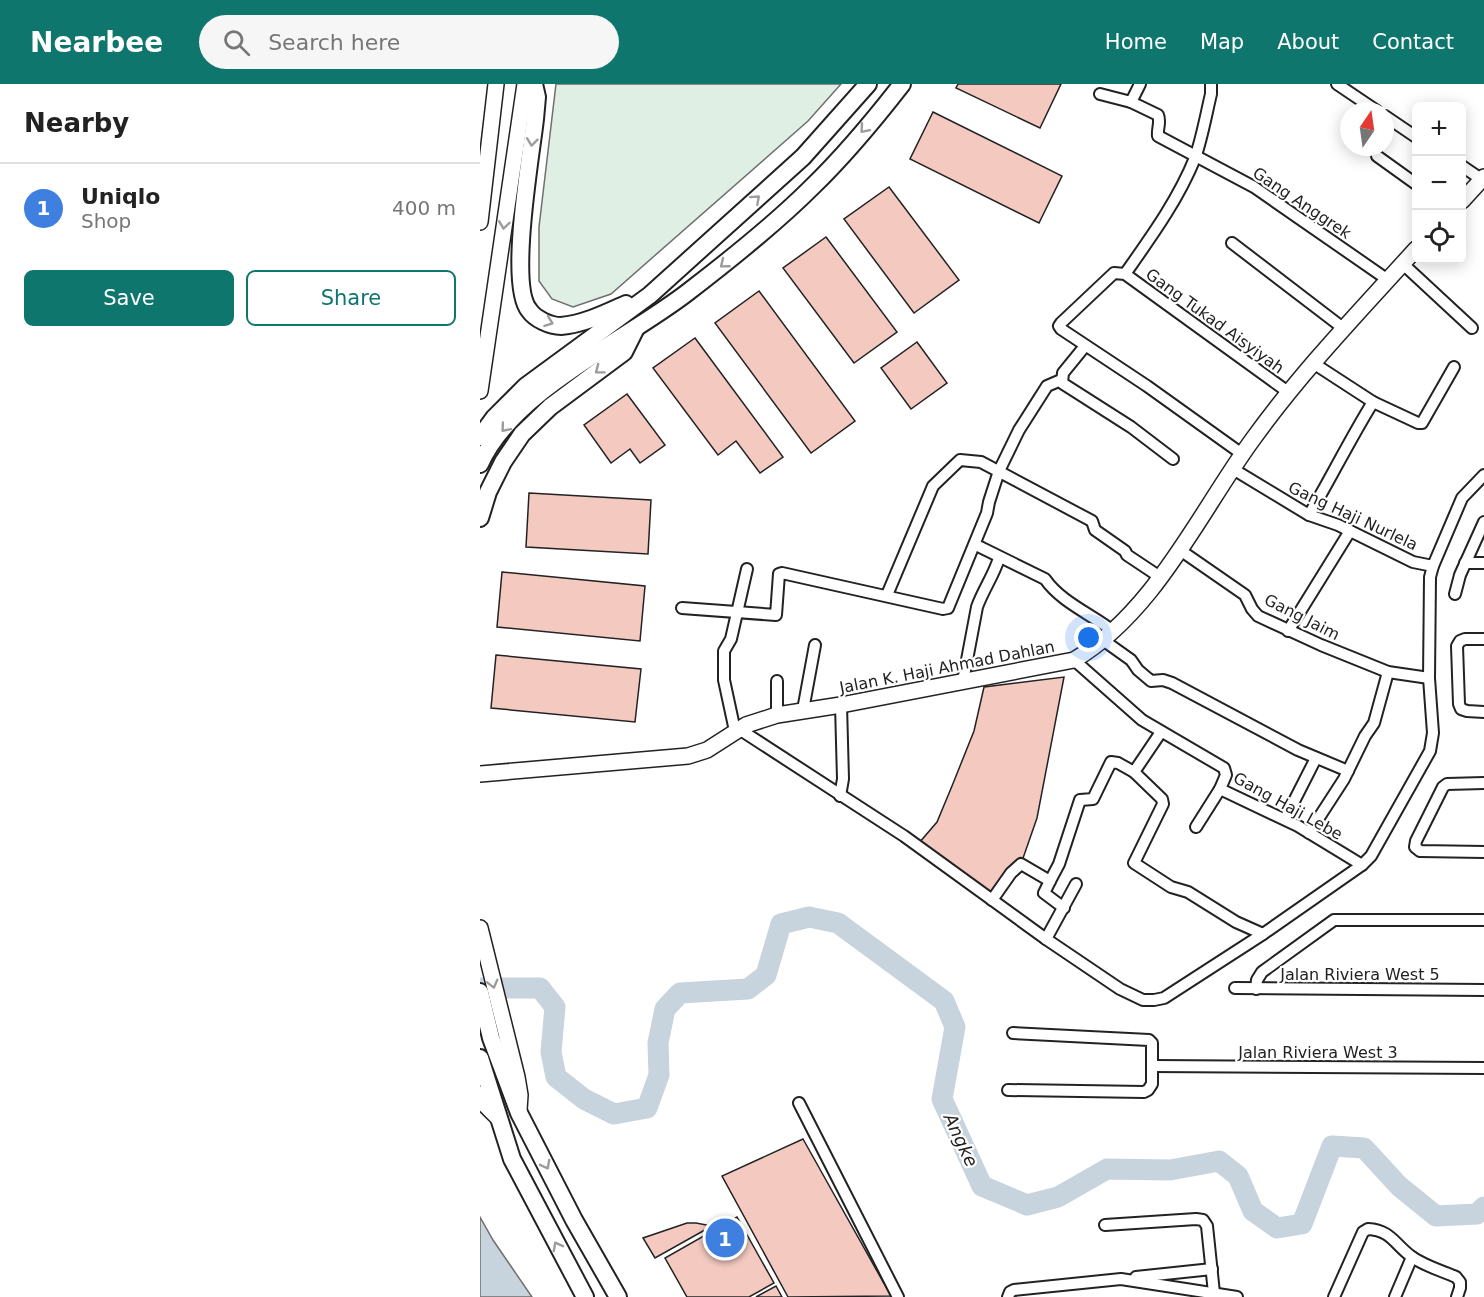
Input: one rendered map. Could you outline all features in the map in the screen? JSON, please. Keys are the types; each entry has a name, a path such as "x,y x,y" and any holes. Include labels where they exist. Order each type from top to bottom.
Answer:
{"main road":[{"path":"480,222 496,84"},
{"path":"480,391 525,84"},
{"path":"534,84 537,97 520,261 521,292 528,310 543,322 559,326 585,321 650,295"},
{"path":"480,437 494,418 650,295 803,157 868,84"},
{"path":"480,464 530,391 637,327 686,294 753,240 813,187 902,84"},
{"path":"1466,196 1482,181"},
{"name":"Jalan K. Haji Ahmad Dahlan","path":"480,774 688,756 707,750 756,721 777,715 841,705 1074,660 1108,635 1160,576 1180,550 1242,454 1288,392 1412,254"},
{"path":"480,518 488,492 503,462 522,434 550,406 624,352 637,327"},
{"path":"481,931 498,1036 519,1113 618,1297"},
{"path":"480,992 498,1036"},
{"path":"480,1058 512,1159 585,1297"},
{"path":"480,1094 485,1105 498,1118"},
{"path":"572,1274 597,1260"}],"street":[{"path":"1100,94 1131,102 1140,84"},
{"path":"1211,84 1211,94 1196,155 1184,183 1161,223 1125,274 1114,273 1059,326 1085,346 1148,386 1242,454"},
{"path":"1336,84 1363,102"},
{"name":"Gang Anggrek","path":"1131,102 1158,115 1160,120 1158,136 1254,187 1388,280"},
{"path":"1394,122 1412,134"},
{"path":"1377,156 1412,181"},
{"path":"1466,170 1482,181"},
{"path":"1232,243 1343,328"},
{"path":"1403,264 1472,328"},
{"name":"Gang Tukad Aisyiyah","path":"1125,274 1288,392"},
{"path":"1061,380 1063,373 1085,346"},
{"path":"1313,363 1373,402 1414,423 1422,423 1454,367"},
{"path":"1061,380 1067,388 1131,427 1173,459"},
{"path":"682,608 776,615 779,574 782,573 943,609 948,608 976,545 999,471 1019,430 1047,386 1061,380"},
{"path":"1309,515 1337,468 1349,440 1373,402"},
{"path":"887,595 933,486 960,460 981,462 1092,521 1095,530 1125,551 1127,555 1160,576"},
{"name":"Gang Haji Nurlela","path":"1233,469 1309,515 1350,531 1413,562 1432,566"},
{"path":"747,569 730,639 724,651 724,680 734,732 904,836 1046,939 1126,993 1143,1000 1154,1000 1164,998 1263,934 1362,865 1371,856 1430,751 1433,733 1429,678 1432,566 1462,498 1484,475"},
{"path":"1455,594 1465,563 1484,522"},
{"path":"1288,631 1350,531"},
{"path":"976,545 1045,579 1050,587 1108,635 1138,670 1151,681 1163,680 1188,690 1316,758 1348,771"},
{"name":"Gang Jaim","path":"1180,550 1245,595 1249,605 1258,616 1288,631 1388,672 1429,678"},
{"path":"963,681 977,607 996,570 999,558"},
{"path":"1465,563 1484,563"},
{"path":"1484,639 1465,639 1457,646 1461,709 1484,712"},
{"path":"803,710 815,645"},
{"name":"Gang Haji Lebe","path":"1074,660 1142,720 1224,768 1226,775 1221,789 1285,819 1362,865"},
{"path":"1309,833 1348,771 1374,723 1388,672"},
{"path":"777,681 777,715"},
{"path":"840,796 843,779 841,705"},
{"path":"1134,772 1161,732"},
{"path":"1285,819 1316,758"},
{"path":"1064,908 1044,893 1059,864 1080,800 1094,799 1111,762 1118,763 1134,772 1162,799 1163,804 1134,863 1171,887 1188,892 1236,922 1263,934"},
{"path":"1484,783 1448,784 1443,788 1416,841 1415,848 1420,851 1484,852"},
{"path":"1196,827 1221,789"},
{"path":"992,900 1011,873 1021,864 1050,881"},
{"path":"1046,939 1076,884"},
{"path":"1256,988 1257,980 1262,972 1329,923 1339,919 1484,920"},
{"name":"Jalan Riviera West 5","path":"1235,988 1484,990"},
{"path":"1008,1090 1144,1092 1149,1090 1152,1084 1152,1043 1145,1038 1013,1033"},
{"name":"Jalan Riviera West 3","path":"1152,1066 1484,1068"},
{"path":"799,1103 898,1297"},
{"path":"1105,1225 1203,1220 1207,1226 1214,1293"},
{"path":"1335,1297 1363,1232 1368,1228 1391,1236 1412,1257 1456,1277 1460,1282 1457,1297"},
{"path":"1395,1297 1412,1257"},
{"path":"1008,1297 1014,1290 1212,1269"},
{"path":"1121,1279 1237,1297"}],"green space":[{"path":"556,84 841,84 808,121 611,294 573,307 552,299 539,281 539,227"}],"shaded area":[{"path":"480,1217 493,1240 532,1297 480,1297"}],"building":[{"path":"958,84 1061,84 1040,128 956,88"},
{"path":"933,112 1062,176 1039,223 910,159"},
{"path":"889,187 959,280 914,313 844,219"},
{"path":"826,237 897,332 854,363 783,268"},
{"path":"759,291 855,421 811,453 715,323"},
{"path":"695,338 783,457 760,473 736,441 718,455 653,368"},
{"path":"917,342 947,383 911,409 881,368"},
{"path":"627,394 665,445 640,463 630,449 611,463 584,425"},
{"path":"529,493 651,500 648,554 526,547"},
{"path":"502,572 645,586 640,641 497,627"},
{"path":"496,655 641,669 635,722 491,708"},
{"path":"1064,677 1037,818 1021,864 992,900 919,843 937,822 952,786 974,731 984,687"},
{"path":"803,1139 891,1296 788,1297 722,1176"},
{"path":"737,1217 774,1283 749,1297 687,1297 665,1258"},
{"path":"687,1223 712,1226 655,1258 643,1238"},
{"path":"776,1286 782,1297 756,1297"}],"waterway":[{"name":"Angke","path":"480,988 540,988 555,1007 551,1052 556,1077 584,1099 614,1114 647,1108 659,1075 658,1043 665,1009 680,993 748,989 766,975 781,924 809,917 838,923 944,1001 955,1027 942,1099 982,1186 1027,1205 1058,1197 1107,1169 1170,1170 1219,1161 1238,1176 1253,1211 1277,1228 1302,1224 1332,1146 1364,1148 1399,1186 1436,1216 1477,1214 1484,1207"}],"place":[{"name":"Uniqlo","path":"725,1238"}]}
